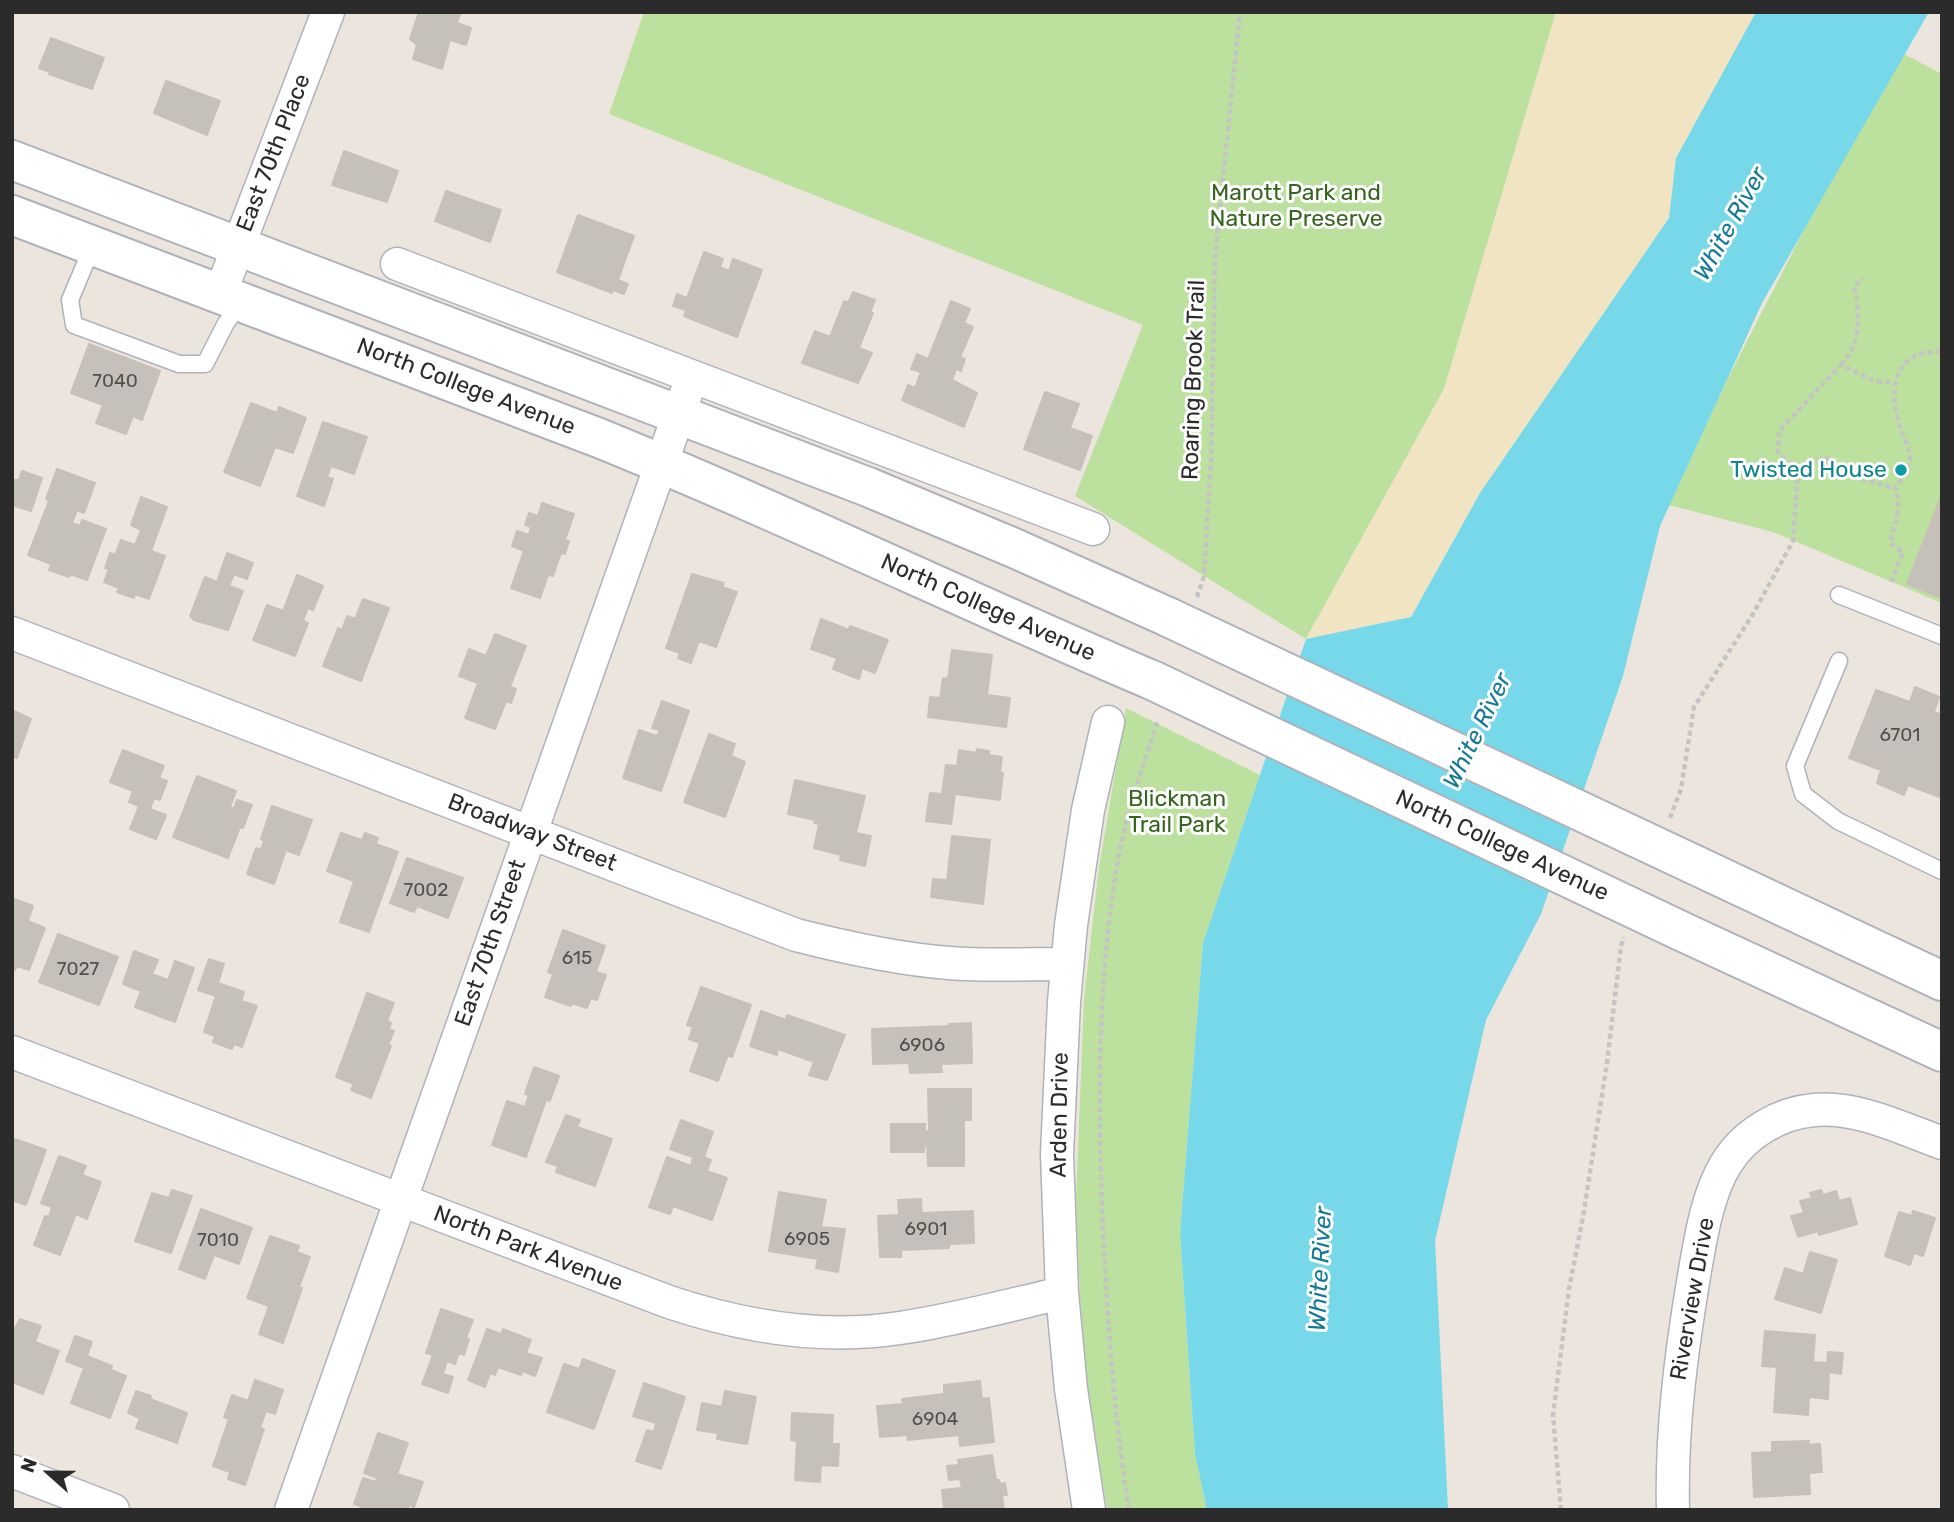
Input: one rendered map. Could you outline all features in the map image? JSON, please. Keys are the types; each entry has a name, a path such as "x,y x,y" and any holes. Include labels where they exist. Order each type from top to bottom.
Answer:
{"main road":[{"path":"12,160 1182,609 1695,865 1942,981"},
{"name":"North College Avenue","path":"12,215 661,463 756,504 1046,635 1157,699 1681,930 1942,1052"}],"street":[{"name":"East 70th Place","path":"231,298 239,247 328,12"},
{"path":"397,264 1093,529"},
{"name":"East 70th Street","path":"291,1510 692,377"},
{"name":"Broadway Street","path":"12,633 796,935 898,958 952,964 1067,964"},
{"name":"Arden Drive","path":"1089,1510 1071,1389 1062,1293 1057,1154 1067,964 1086,822 1108,722"},
{"name":"North Park Avenue","path":"12,1052 669,1303 719,1318 794,1331 846,1332 899,1328 1062,1293"},
{"name":"Riverview Drive","path":"1673,1510 1674,1424 1686,1320 1698,1249 1724,1166 1756,1131 1791,1114 1811,1110 1850,1112 1942,1143"},
{"path":"12,1471 113,1510"}],"lane":[{"path":"93,245 70,300 74,325 179,364 205,364 226,323 231,298"},
{"path":"1839,595 1942,636"},
{"path":"1839,661 1795,766 1803,794 1838,821 1942,871"}],"path":[{"name":"Roaring Brook Trail","path":"1182,609 1204,576 1211,460 1215,258 1240,12"},
{"path":"1798,471 1778,452 1777,436 1851,353 1856,339 1854,287 1863,278"},
{"path":"1891,582 1903,552 1889,542 1898,514 1895,488 1908,467 1910,458 1898,418 1894,383 1901,367 1910,358 1925,352 1942,352"},
{"path":"1841,365 1874,381 1894,383"},
{"path":"1798,471 1824,457 1862,479 1895,488"},
{"path":"1793,541 1798,471"},
{"path":"1129,1510 1118,1440 1106,1287 1100,1150 1101,1010 1116,871 1127,815 1151,742 1157,699"},
{"path":"1561,1510 1553,1415 1569,1289 1583,1217"}],"green space":[{"name":"Marott Park and Nature Preserve","path":"644,12 1556,12 1444,389 1306,639 1075,496 1143,325 609,114"},
{"path":"1904,54 1942,74 1942,603 1773,532 1669,505 1724,386 1806,226"},
{"name":"Blickman Trail Park","path":"1126,708 1260,775 1203,943 1180,1233 1195,1454 1207,1510 1107,1510 1082,1349 1076,1199 1084,998 1099,867"}],"sand":[{"path":"1556,12 1756,12 1676,158 1669,218 1480,493 1411,617 1306,639 1444,389"}],"water":[{"name":"White River","path":"1756,12 1929,12 1762,303 1660,526 1623,676 1541,914 1486,1020 1435,1241 1448,1510 1207,1510 1195,1454 1180,1233 1203,943 1306,639 1411,617 1480,493 1669,218 1676,158"}],"building":[{"path":"419,12 461,12 457,23 471,28 466,45 450,40 442,69 413,59 417,45 410,39"},
{"path":"51,38 104,58 92,89 39,68"},
{"path":"166,81 220,101 207,135 154,113"},
{"path":"344,151 398,171 387,202 332,185"},
{"path":"446,191 501,210 490,242 435,221"},
{"path":"578,215 634,236 618,280 628,284 624,294 613,290 612,293 557,272"},
{"path":"704,252 723,259 720,267 729,271 733,259 762,270 737,337 684,316 686,310 673,306 677,294 687,298"},
{"path":"853,292 875,300 870,312 873,313 859,348 872,353 858,383 802,363 815,331 830,337 844,301 848,303"},
{"path":"951,301 970,309 964,323 973,327 960,357 965,359 961,371 956,369 952,380 977,393 964,427 902,400 908,385 915,388 921,372 911,369 917,354 928,359"},
{"path":"89,344 160,371 142,420 133,416 126,434 96,423 103,405 71,393"},
{"path":"1045,392 1079,404 1070,428 1092,436 1080,470 1024,449"},
{"path":"251,403 277,413 279,407 306,418 293,453 275,447 260,486 224,472"},
{"path":"323,422 367,437 354,474 331,466 327,477 333,479 324,506 297,496"},
{"path":"57,469 95,483 84,513 77,510 72,523 80,526 82,520 106,529 87,580 49,570 51,564 28,555 49,501 46,499"},
{"path":"22,471 42,478 31,511 12,505 12,480 19,480"},
{"path":"1942,494 1942,598 1907,584"},
{"path":"141,497 167,507 151,551 165,556 149,599 135,594 134,598 117,592 119,588 104,582 109,569 105,568 110,553 115,555 121,540 135,545 141,530 131,525"},
{"path":"542,503 574,514 565,540 569,541 565,554 561,553 553,576 548,575 540,598 511,588 524,551 512,546 517,531 529,535 531,527 525,525 529,513 538,516"},
{"path":"227,553 253,563 247,579 234,574 229,586 243,591 228,630 194,620 190,616 205,577 217,582"},
{"path":"692,574 724,583 722,587 737,592 716,647 699,641 691,663 678,658 680,653 666,648"},
{"path":"297,575 323,586 313,610 308,608 303,620 308,623 295,656 253,640 267,605 283,611"},
{"path":"363,599 389,608 361,681 323,666 338,628 342,630 347,616 355,619"},
{"path":"821,619 849,630 850,626 888,640 875,673 862,668 859,679 833,669 837,658 811,649"},
{"path":"495,634 526,646 510,687 516,689 511,703 506,701 495,729 465,718 478,683 459,676 469,649 486,656"},
{"path":"952,650 992,655 987,695 1010,698 1006,727 928,717 930,697 940,698 943,678 948,679"},
{"path":"1915,687 1939,697 1934,712 1942,715 1942,798 1908,785 1904,795 1877,783 1881,770 1849,758 1876,690 1910,702"},
{"path":"662,701 689,711 661,791 623,778 639,730 657,736 660,730 652,728"},
{"path":"12,710 31,719 17,758 12,756"},
{"path":"709,734 735,744 731,756 745,762 725,817 684,802"},
{"path":"977,749 1002,757 1000,800 955,794 951,824 926,821 930,793 942,794 946,765 957,766 959,750 976,753"},
{"path":"123,750 164,766 159,778 167,781 160,800 154,798 150,809 166,815 156,839 130,829 139,806 129,802 133,791 110,782"},
{"path":"197,776 236,791 230,807 234,809 237,800 252,805 228,858 173,837"},
{"path":"795,780 865,796 856,833 871,836 865,866 840,860 841,855 814,848 819,824 814,823 815,820 788,814"},
{"path":"272,806 312,820 299,855 286,850 274,884 247,874 256,848 261,850 264,841 261,839"},
{"path":"341,833 362,840 365,833 378,838 376,844 398,852 369,932 340,922 354,881 327,871"},
{"path":"952,836 990,840 983,904 931,897 933,879 947,880"},
{"path":"407,858 463,878 448,918 417,906 414,912 390,903"},
{"path":"12,898 33,906 28,921 45,928 29,970 17,966 15,970 12,969"},
{"path":"563,930 605,946 596,972 606,975 597,1000 591,998 587,1008 571,1003 571,1006 545,997 553,974 548,972"},
{"path":"58,934 118,957 99,1005 39,982"},
{"path":"134,951 158,960 152,974 168,980 175,961 194,968 175,1022 135,1007 141,991 123,984"},
{"path":"209,959 224,964 218,983 244,992 241,1001 257,1006 242,1047 234,1044 232,1049 213,1042 215,1036 204,1032 216,996 198,990"},
{"path":"701,987 751,1005 732,1057 728,1055 718,1081 690,1071 700,1043 689,1039 693,1027 687,1025"},
{"path":"367,993 394,1003 387,1021 391,1023 389,1029 394,1031 388,1045 391,1046 371,1098 351,1090 354,1084 336,1077"},
{"path":"761,1011 786,1020 787,1015 845,1035 827,1080 809,1075 814,1062 778,1049 777,1055 750,1046"},
{"path":"971,1023 972,1063 941,1064 942,1072 910,1073 909,1063 873,1064 872,1029"},
{"path":"534,1067 559,1076 550,1101 546,1100 526,1157 492,1145 507,1101 525,1107 529,1095 525,1094"},
{"path":"928,1089 971,1089 971,1120 964,1120 964,1166 928,1166 927,1145 924,1146 924,1152 891,1152 891,1124 925,1124 925,1131 929,1131"},
{"path":"566,1115 580,1120 577,1127 612,1139 595,1186 556,1172 558,1166 546,1162"},
{"path":"681,1120 713,1132 704,1157 711,1160 707,1171 727,1178 712,1220 673,1206 670,1214 649,1207 667,1157 691,1166 693,1157 670,1149"},
{"path":"12,1138 46,1150 26,1205 12,1200"},
{"path":"59,1156 86,1166 82,1175 101,1182 87,1219 76,1214 60,1255 34,1245 45,1216 49,1217 52,1207 41,1203"},
{"path":"172,1190 192,1196 171,1253 135,1241 152,1193 169,1198"},
{"path":"1821,1190 1823,1195 1836,1191 1839,1201 1850,1198 1857,1224 1819,1235 1818,1231 1798,1237 1791,1216 1804,1213 1800,1201 1812,1198 1810,1193"},
{"path":"779,1192 826,1200 821,1227 845,1229 838,1272 816,1268 818,1259 769,1251"},
{"path":"921,1199 922,1213 973,1211 974,1243 949,1244 949,1248 901,1250 901,1257 880,1257 878,1216 899,1215 898,1200"},
{"path":"201,1209 252,1228 239,1264 214,1255 205,1279 179,1269"},
{"path":"1913,1211 1935,1218 1923,1256 1914,1253 1910,1265 1885,1256 1899,1212 1912,1216"},
{"path":"270,1236 299,1246 297,1252 310,1257 283,1343 259,1334 269,1306 247,1298"},
{"path":"1810,1252 1837,1260 1821,1313 1775,1299 1785,1268 1803,1274"},
{"path":"441,1309 473,1320 466,1338 469,1339 464,1355 459,1353 455,1364 447,1361 443,1374 453,1377 448,1393 422,1384 433,1355 426,1353"},
{"path":"20,1319 41,1326 35,1342 59,1351 43,1394 12,1382 12,1334"},
{"path":"487,1329 501,1334 503,1329 531,1340 526,1353 542,1358 535,1376 522,1371 521,1375 498,1367 495,1375 490,1373 485,1387 468,1380"},
{"path":"1765,1331 1815,1335 1813,1362 1827,1363 1828,1352 1843,1353 1841,1374 1829,1372 1828,1399 1809,1397 1808,1415 1774,1412 1777,1367 1762,1366"},
{"path":"75,1336 92,1342 87,1356 112,1366 111,1370 126,1376 110,1418 71,1403 84,1368 66,1361"},
{"path":"583,1359 615,1371 594,1429 547,1412 564,1364 579,1369"},
{"path":"255,1380 283,1390 275,1414 266,1411 260,1428 264,1429 245,1485 228,1479 230,1472 213,1466 229,1419 224,1417 232,1395 248,1401"},
{"path":"980,1381 982,1399 989,1398 994,1442 960,1446 959,1435 908,1440 907,1435 880,1437 877,1406 903,1404 902,1399 944,1394 944,1385"},
{"path":"644,1383 685,1397 661,1469 636,1461 647,1430 654,1432 656,1423 633,1416"},
{"path":"136,1391 187,1413 177,1443 136,1428 140,1418 128,1413"},
{"path":"725,1391 756,1397 747,1444 717,1439 718,1433 697,1430 702,1403 722,1407"},
{"path":"792,1413 833,1415 832,1444 839,1444 838,1466 821,1465 820,1482 795,1480 797,1441 791,1440"},
{"path":"378,1433 408,1443 397,1474 423,1482 414,1507 409,1505 407,1510 360,1510 361,1506 354,1504 363,1478 376,1482 377,1478 364,1473"},
{"path":"1809,1441 1808,1445 1820,1444 1822,1472 1809,1473 1810,1494 1754,1497 1752,1453 1772,1452 1772,1442"},
{"path":"992,1455 996,1480 999,1480 1000,1484 1005,1483 1007,1495 1002,1495 1004,1510 944,1510 942,1490 962,1488 960,1479 949,1480 947,1466 959,1465 958,1460"}],"place":[{"name":"Twisted House","path":"1901,470"}]}
